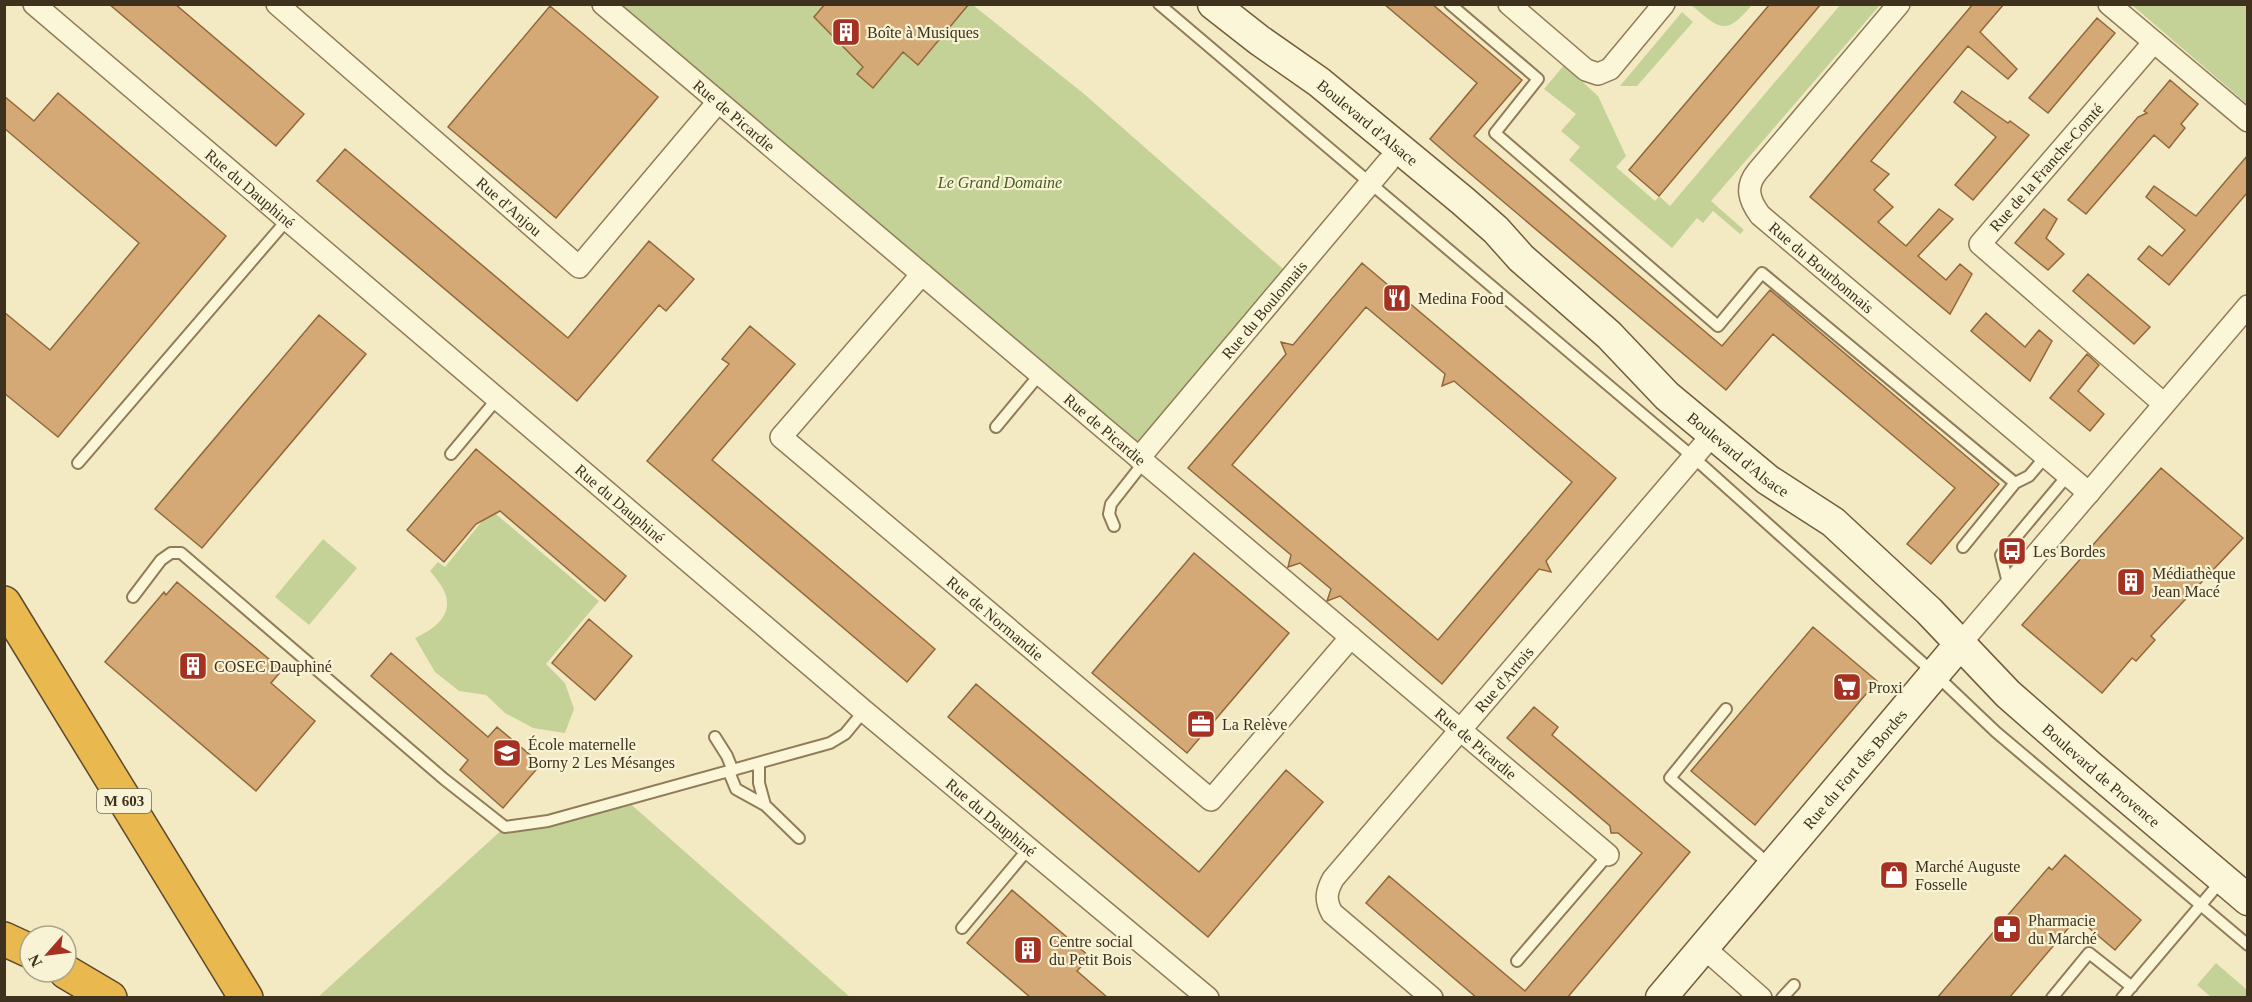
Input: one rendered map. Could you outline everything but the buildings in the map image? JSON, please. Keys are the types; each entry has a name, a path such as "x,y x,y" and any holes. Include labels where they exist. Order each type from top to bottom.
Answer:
{"highway":[{"name":"M 603","path":"4,603 246,998"},
{"path":"4,939 18,945"},
{"path":"78,979 110,998"}],"street":[{"name":"Rue du Dauphiné","path":"34,4 864,711 1208,998"},
{"name":"Rue d'Anjou","path":"277,4 579,267 718,102"},
{"name":"Rue de Picardie","path":"603,4 1608,855"},
{"name":"Boulevard d'Alsace","path":"1213,4 1319,82 1463,201 1496,230 1521,258 1609,335 1667,396 1767,480 1833,522 1925,607 1960,644"},
{"path":"1509,4 1586,70 1598,74 1610,69 1664,4"},
{"name":"Rue du Bourbonnais","path":"1899,4 1757,172 1749,186 1751,202 1760,215 2089,493"},
{"path":"2109,4 2247,121"},
{"name":"Rue de la Franche-Comté","path":"2154,42 1980,244 2164,404"},
{"name":"Boulevard d'Alsace","path":"1292,64 1379,172 1476,234 1521,258"},
{"name":"Rue du Boulonnais","path":"1142,460 1379,172"},
{"name":"Rue de Normandie","path":"922,274 781,437 1211,800 1351,637"},
{"name":"Rue du Fort des Bordes","path":"1661,998 2247,306"},
{"name":"Rue d'Artois","path":"1432,998 1332,913 1327,904 1326,895 1333,879 1713,434"},
{"name":"Boulevard de Provence","path":"1960,644 2008,694 2247,900"},
{"path":"1703,947 1761,998"}],"lane":[{"path":"1159,4 1379,172 1935,674 1996,732 2247,945"},
{"path":"1450,4 1538,79 1495,133 1718,326 1762,273 2015,483"},
{"path":"78,464 287,220"},
{"path":"996,427 1040,374"},
{"path":"451,454 497,399"},
{"path":"1963,547 2015,483 2029,476 2046,456"},
{"path":"1114,526 1109,514 1110,504 1142,460"},
{"path":"2009,586 2001,555 2068,475"},
{"path":"133,597 161,560 171,553 181,553 444,779 505,827 548,821 830,743 844,734 864,711"},
{"path":"1726,710 1670,778 1772,867"},
{"path":"715,737 727,756 736,789 765,805 799,837"},
{"path":"759,764 759,783 765,805"},
{"path":"962,928 1029,848"},
{"path":"1517,961 1608,855"},
{"path":"2122,998 2222,880"},
{"path":"2052,998 2089,953 2132,987"},
{"path":"1782,998 1794,985"}],"green space":[{"path":"1841,4 1880,5 1711,201 1744,230 1740,234 1713,211 1703,223 1697,218 1672,248 1569,160 1580,147 1561,131 1576,114 1544,89 1564,65 1598,96 1626,156 1616,167 1655,201 1659,196 1670,206"},
{"name":"Le Grand Domaine","path":"603,5 973,5 1083,93 1291,276 1139,458"},
{"path":"1691,5 1752,5 1735,22 1722,26 1709,20"},
{"path":"2132,5 2247,5 2247,104"},
{"path":"1682,12 1693,22 1637,86 1620,86"},
{"path":"491,510 599,601 546,664 565,683 574,709 565,733 533,728 505,713 486,695 459,691 435,672 415,638 435,626 445,614 447,607 444,591 430,571 438,562 445,567"},
{"path":"323,539 357,568 309,625 275,597"},
{"path":"626,800 850,997 317,998 505,827"},
{"path":"2216,963 2247,990 2247,997 2211,997 2197,985"}],"place":[{"name":"Boîte à Musiques","path":"846,32"},
{"name":"Medina Food","path":"1397,298"},
{"name":"Les Bordes","path":"2012,551"},
{"name":"Médiathèque Jean Macé","path":"2131,582"},
{"name":"COSEC Dauphiné","path":"193,666"},
{"name":"Proxi","path":"1847,687"},
{"name":"La Relève","path":"1201,724"},
{"name":"École maternelle Borny 2 Les Mésanges","path":"507,753"},
{"name":"Marché Auguste Fosselle","path":"1894,875"},
{"name":"Pharmacie du Marché","path":"2007,929"},
{"name":"Centre social du Petit Bois","path":"1028,950"}]}
